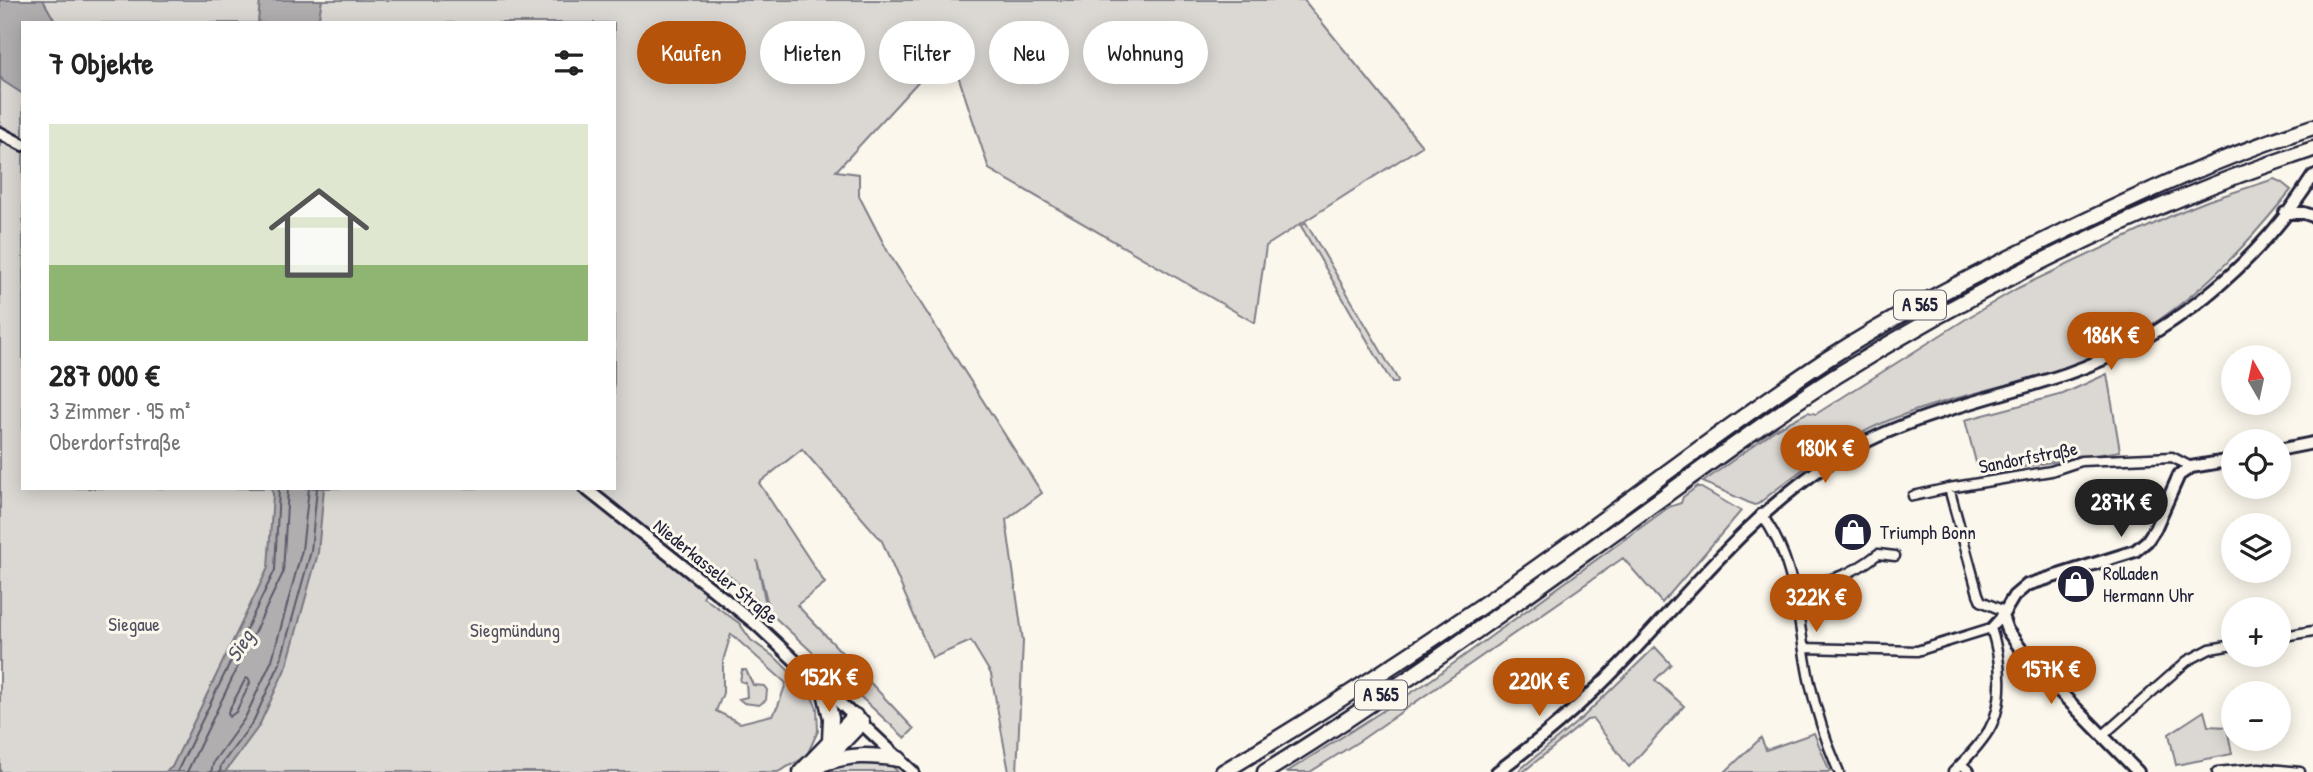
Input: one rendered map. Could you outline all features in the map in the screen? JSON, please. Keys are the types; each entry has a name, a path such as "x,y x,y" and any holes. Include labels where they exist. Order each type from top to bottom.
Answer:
{"highway":[{"name":"A 565","path":"1223,772 1370,681 1562,549 1725,429 1849,346 1989,267 2117,205 2313,127"},
{"name":"A 565","path":"1265,772 1497,617 1744,438 1835,377 1917,328 2122,224 2205,188 2313,149"},
{"path":"824,688 831,718 830,741"},
{"path":"801,772 830,741 859,719"},
{"path":"819,768 859,719"},
{"path":"819,768 845,757 866,754 899,759"}],"main road":[{"path":"0,133 21,144"},
{"path":"1497,772 1551,729 1598,686 1761,514 1830,462 1876,437 1926,416 2067,373 2114,354 2159,330 2205,298 2258,247 2312,182"},
{"path":"2286,213 2313,216"},
{"path":"2291,448 2313,445"},
{"path":"2138,772 2028,659 2007,630 2003,614 2014,596 2027,585 2135,551 2147,541 2155,529 2179,475 2191,467 2221,462"},
{"name":"Niederkasseler Straße","path":"587,490 720,594 859,719 913,772"}],"street":[{"name":"Sandorfstraße","path":"1913,496 2051,471 2081,461 2172,457 2191,467"},
{"path":"1804,648 1917,650 1991,628 2003,614 1981,601 1978,594 1949,488"},
{"path":"1761,514 1784,552 1794,586 1818,713 1839,772"},
{"path":"1794,586 1841,578 1862,567 1878,554 1895,556"},
{"path":"1953,772 1989,730 1996,711 1999,666 1991,628"},
{"path":"2291,635 2313,631"},
{"path":"2102,736 2187,661 2210,649 2221,647"},
{"path":"1961,764 1970,772"},
{"path":"2217,772 2259,768 2300,772"}],"green space":[{"path":"0,0 298,0 295,21 21,21 21,490 616,490 616,21 300,21 304,0 1304,0 1422,146 1266,246 1255,323 989,169 961,84 975,84 975,21 879,21 879,84 916,84 836,171 859,174 859,196 888,252 1042,493 1006,520 1023,641 1017,772 1009,772 991,674 971,641 932,658 882,541 802,449 759,483 825,583 797,605 914,729 905,738 770,613 757,560 767,610 721,568 703,597 739,623 751,640 777,659 809,691 817,708 818,731 806,757 778,772 0,772","holes":["731,634 786,683 772,715 740,723 716,711 723,693 723,661"]},
{"path":"2274,179 2291,190 2253,235 2213,276 2169,313 2118,345 2068,366 1911,412 1869,429 1830,451 1758,504 1754,505 1703,482 1776,429 1808,412 1816,414 2018,288 2175,214"},
{"path":"1306,223 1398,380 1397,383 1392,383 1301,226"},
{"path":"2107,374 2120,451 1979,474 1965,420 2063,394"},
{"path":"1698,486 1741,511 1662,603 1623,558 1361,740 1310,772 1287,772 1428,682 1669,507 1681,503 1683,497"},
{"path":"1655,647 1671,664 1655,680 1684,706 1629,767 1593,719 1587,720 1523,772 1517,772 1583,717"},
{"path":"742,670 746,670 753,685 764,686 767,690 766,700 759,705 744,703 739,699 747,697 746,683 740,681"},
{"path":"2204,711 2208,726 2221,727 2221,751 2231,751 2232,754 2176,765 2169,734"},
{"path":"1814,733 1830,772 1725,772 1761,738 1766,750"},
{"path":"869,760 891,765 898,772 827,772 836,765"}],"water":[{"path":"0,0 43,0 55,21 21,21 21,93 0,76"},
{"path":"260,0 322,0 318,21 258,21"},
{"name":"Sieg","path":"272,490 324,490 318,553 287,665 259,726 225,772 165,772 172,767 268,568"}],"place":[{"name":"Triumph Bonn","path":"1853,532"},
{"name":"Rolladen Hermann Uhr","path":"2076,584"}],"park label":[{"name":"Siegaue","path":"134,624"},
{"name":"Siegmündung","path":"515,630"}]}
